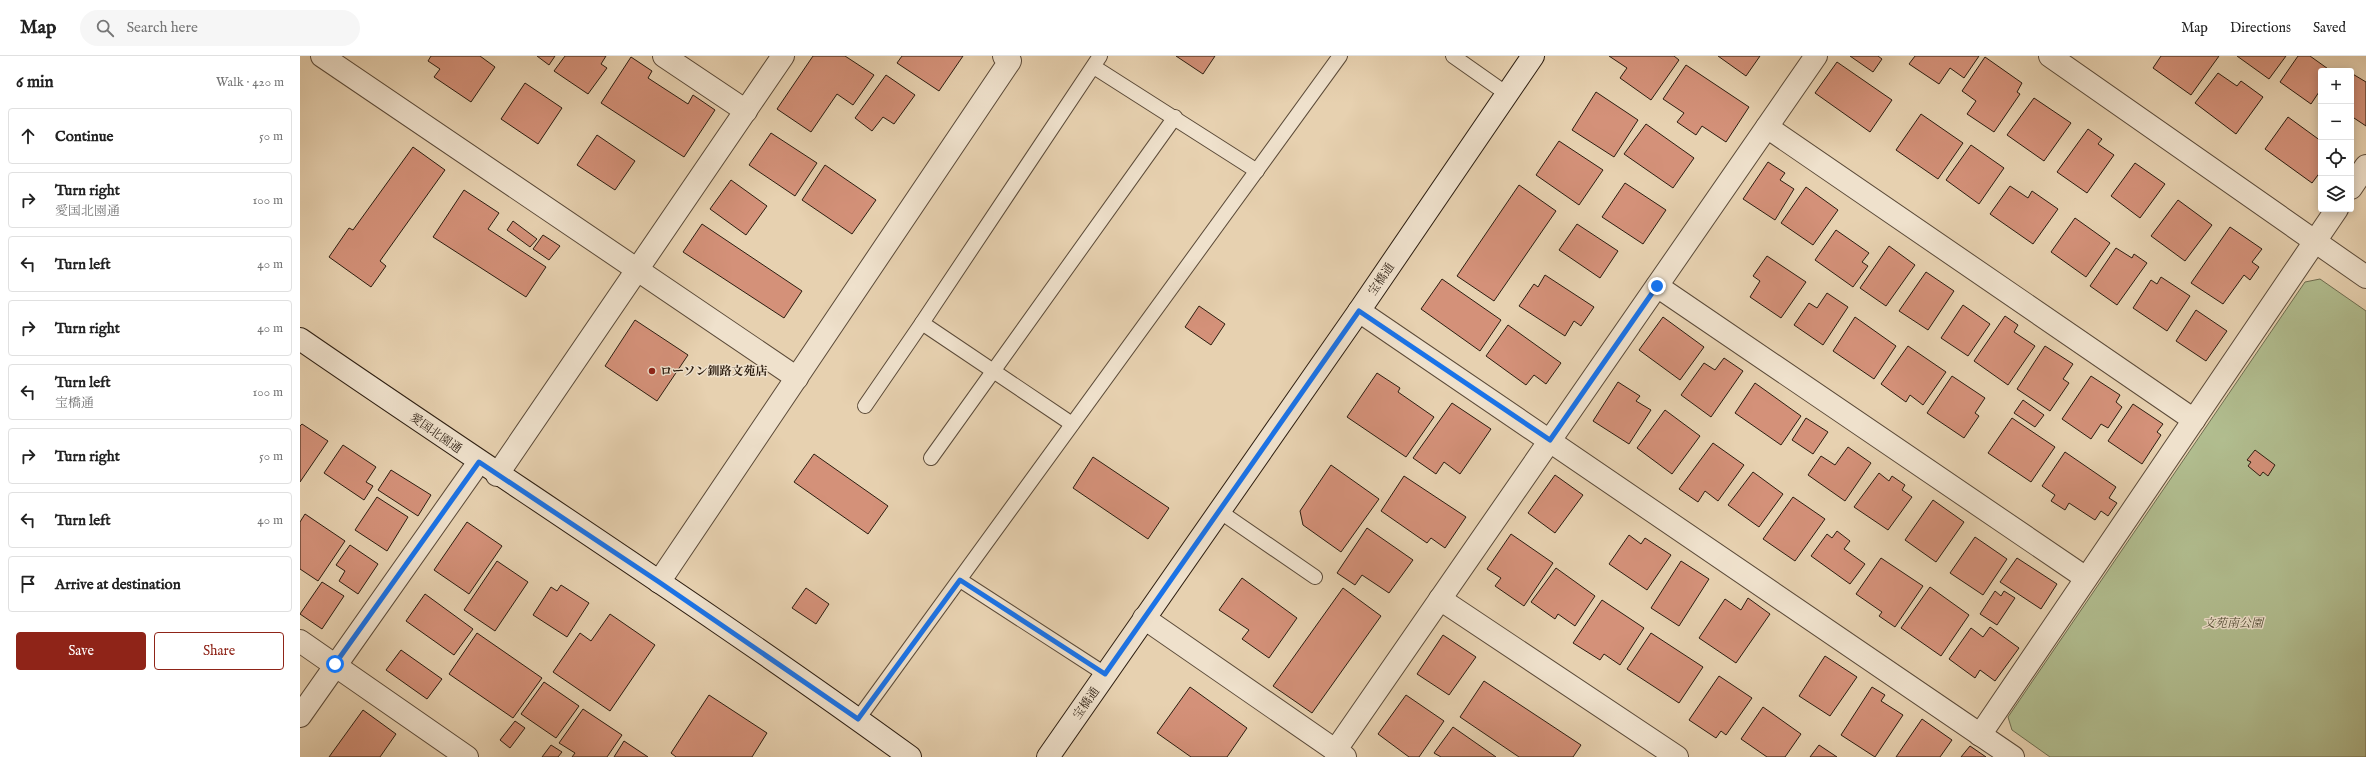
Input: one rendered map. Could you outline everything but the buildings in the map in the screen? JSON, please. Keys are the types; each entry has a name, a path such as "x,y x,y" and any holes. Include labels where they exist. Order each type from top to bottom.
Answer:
{"street":[{"path":"322,56 797,378"},
{"path":"664,56 746,111"},
{"path":"497,474 639,270 783,56"},
{"path":"659,582 1010,60 1004,56"},
{"name":"宝橋通","path":"1048,757 1359,311 1533,56"},
{"path":"1144,618 1340,754 1440,599 1816,56"},
{"path":"2050,56 2366,278"},
{"path":"1767,127 2194,420"},
{"path":"2354,184 2366,166"},
{"path":"1980,736 2335,212"},
{"path":"1657,286 2086,578"},
{"path":"1359,311 1550,440 1980,736 2013,757"},
{"name":"愛国北園通","path":"300,339 479,462 659,582 858,719 910,757"},
{"path":"300,716 335,664 479,462"},
{"path":"1440,599 1677,757"},
{"path":"300,641 467,757"}],"lane":[{"path":"858,719 1340,56"},
{"path":"1453,56 1507,94"},
{"path":"865,406 1097,61 1175,117 1257,171"},
{"path":"931,458 1175,117"},
{"path":"922,323 1072,424"},
{"path":"1219,511 1315,577"},
{"path":"960,580 1105,674"}],"green space":[{"name":"文苑南公園","path":"2320,279 2366,311 2366,757 2050,757 2012,730 2008,717 2305,282"}],"place":[{"name":"ローソン釧路文苑店","path":"652,371"}],"route":[{"path":"335,664 479,462 659,582 858,719 960,580 1105,674 1359,311 1550,440 1657,286"}]}
